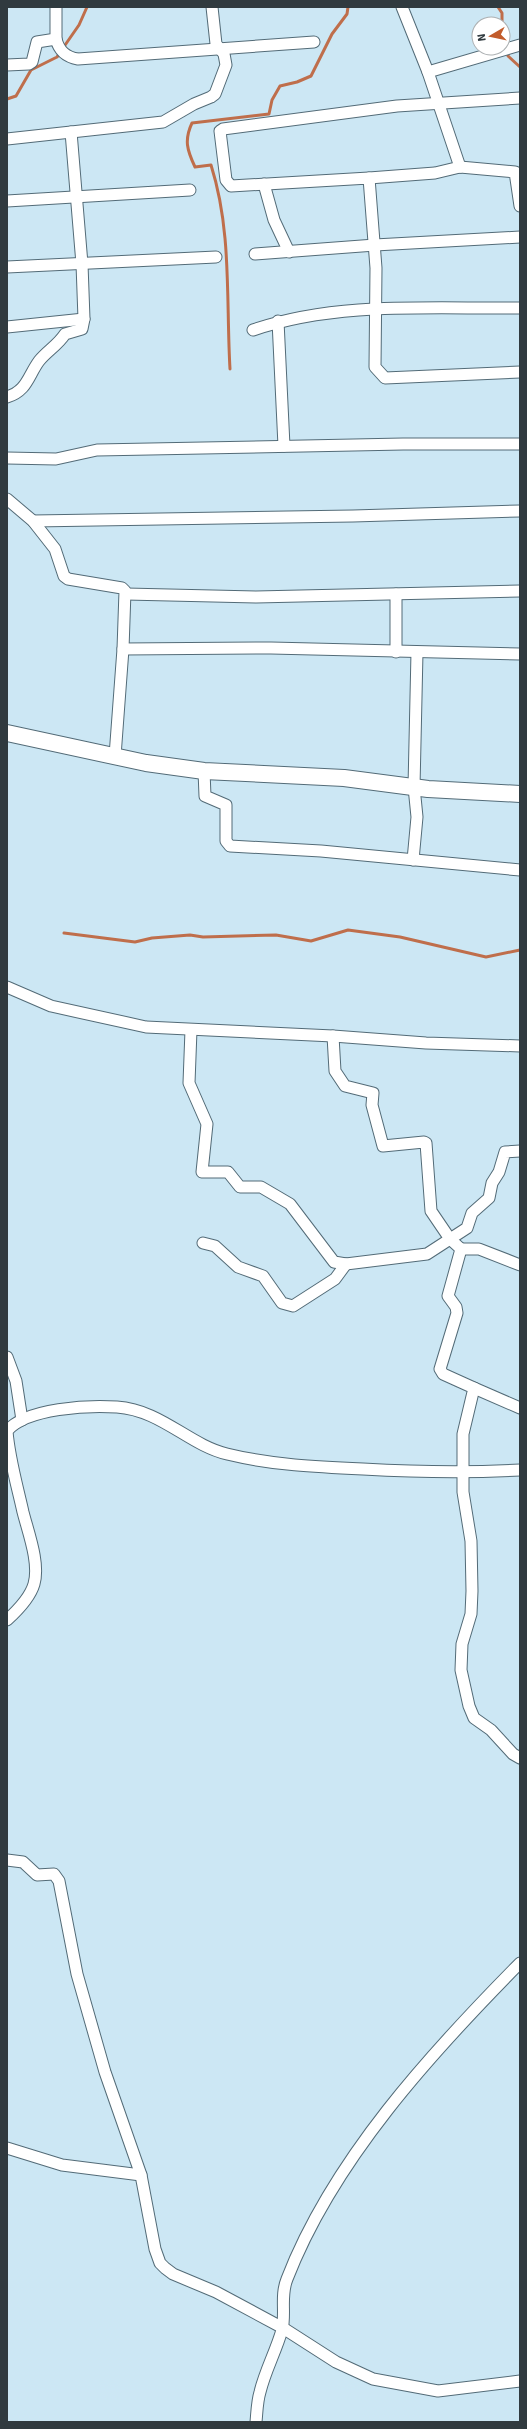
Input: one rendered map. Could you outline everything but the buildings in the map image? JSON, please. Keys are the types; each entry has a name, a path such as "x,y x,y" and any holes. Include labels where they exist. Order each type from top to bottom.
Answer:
{"street":[{"path":"56,7 60,47"},
{"path":"7,139 163,122 188,107 211,97 215,94 225,70 225,57 218,48 212,7"},
{"path":"402,7 428,72 460,167"},
{"path":"7,65 29,64 32,62 37,42 60,47 78,59 314,42"},
{"path":"428,72 518,46"},
{"path":"520,98 438,102 376,108 221,130 226,180 231,186 435,173 460,167 518,172 520,206"},
{"path":"7,397 22,390 39,361 60,341 65,334 82,329 84,320 82,264 71,132"},
{"path":"369,178 374,245 375,367 385,378 520,372"},
{"path":"264,184 274,220 289,252"},
{"path":"7,201 190,190"},
{"path":"254,254 374,245 520,237"},
{"path":"7,267 216,257"},
{"path":"253,330 278,321 306,315 375,310 520,308"},
{"path":"7,328 84,320"},
{"path":"278,321 284,446"},
{"path":"7,458 56,459 97,450 284,446 520,444"},
{"path":"8,503 32,521 55,549 64,576 68,579 122,588 126,594 115,756"},
{"path":"32,521 353,516 520,511"},
{"path":"126,594 256,597 520,590"},
{"path":"396,594 396,652"},
{"path":"123,649 271,648 520,654"},
{"path":"413,860 418,817 414,787 417,652"},
{"path":"7,733 115,756 204,771 344,778 414,787 520,794"},
{"path":"204,771 205,796 223,802 227,808 226,841 230,846 321,851 520,870"},
{"path":"7,987 51,1006 95,1017 146,1027 333,1036 426,1043 520,1046"},
{"path":"191,1030 190,1083 207,1124 202,1172 228,1172 240,1187 259,1187 274,1194 293,1207 331,1260 346,1264 424,1254 467,1228 472,1214 488,1201 505,1152 520,1151"},
{"path":"333,1036 335,1071 346,1086 374,1093 372,1105 382,1146 426,1143 430,1208 450,1239 460,1250"},
{"path":"203,1243 215,1246 238,1267 263,1276 282,1303 293,1306 335,1279 346,1264"},
{"path":"460,1250 480,1249 520,1265"},
{"path":"460,1250 448,1296 456,1307 457,1313 440,1369 443,1374 520,1408"},
{"path":"7,1357 17,1385 22,1420"},
{"path":"474,1388 464,1424 462,1473 463,1492 471,1541 472,1591 471,1614 462,1644 461,1670 469,1706 474,1718 491,1730 513,1754 520,1758"},
{"path":"7,1620 32,1591 35,1582 31,1540 11,1458 7,1431 11,1426 22,1420 69,1408 118,1407 143,1412 228,1454 294,1466 462,1473 520,1470"},
{"path":"7,1860 23,1862 37,1874 54,1874 59,1881 79,1981 106,2072 141,2175 155,2249 160,2263 173,2274 216,2292 283,2328 336,2362 381,2381 438,2391 520,2381"},
{"path":"256,2422 260,2391 283,2328 283,2292 287,2280 309,2231 344,2168 448,2038 520,1963"},
{"path":"7,2148 62,2165 141,2175"}],"waterway":[{"path":"63,48 79,25 87,7"},
{"path":"230,369 227,266 218,190 211,165 195,167 188,150 188,135 192,123 269,114 272,100 280,86 297,82 311,76 332,34 347,14 348,7"},
{"path":"498,7 502,13 502,16"},
{"path":"7,99 16,96 31,70 57,57 60,53"},
{"path":"508,56 520,67"},
{"path":"64,933 135,942 152,938 190,935 203,937 276,935 311,941 348,930 400,937 486,957 520,950"}]}
